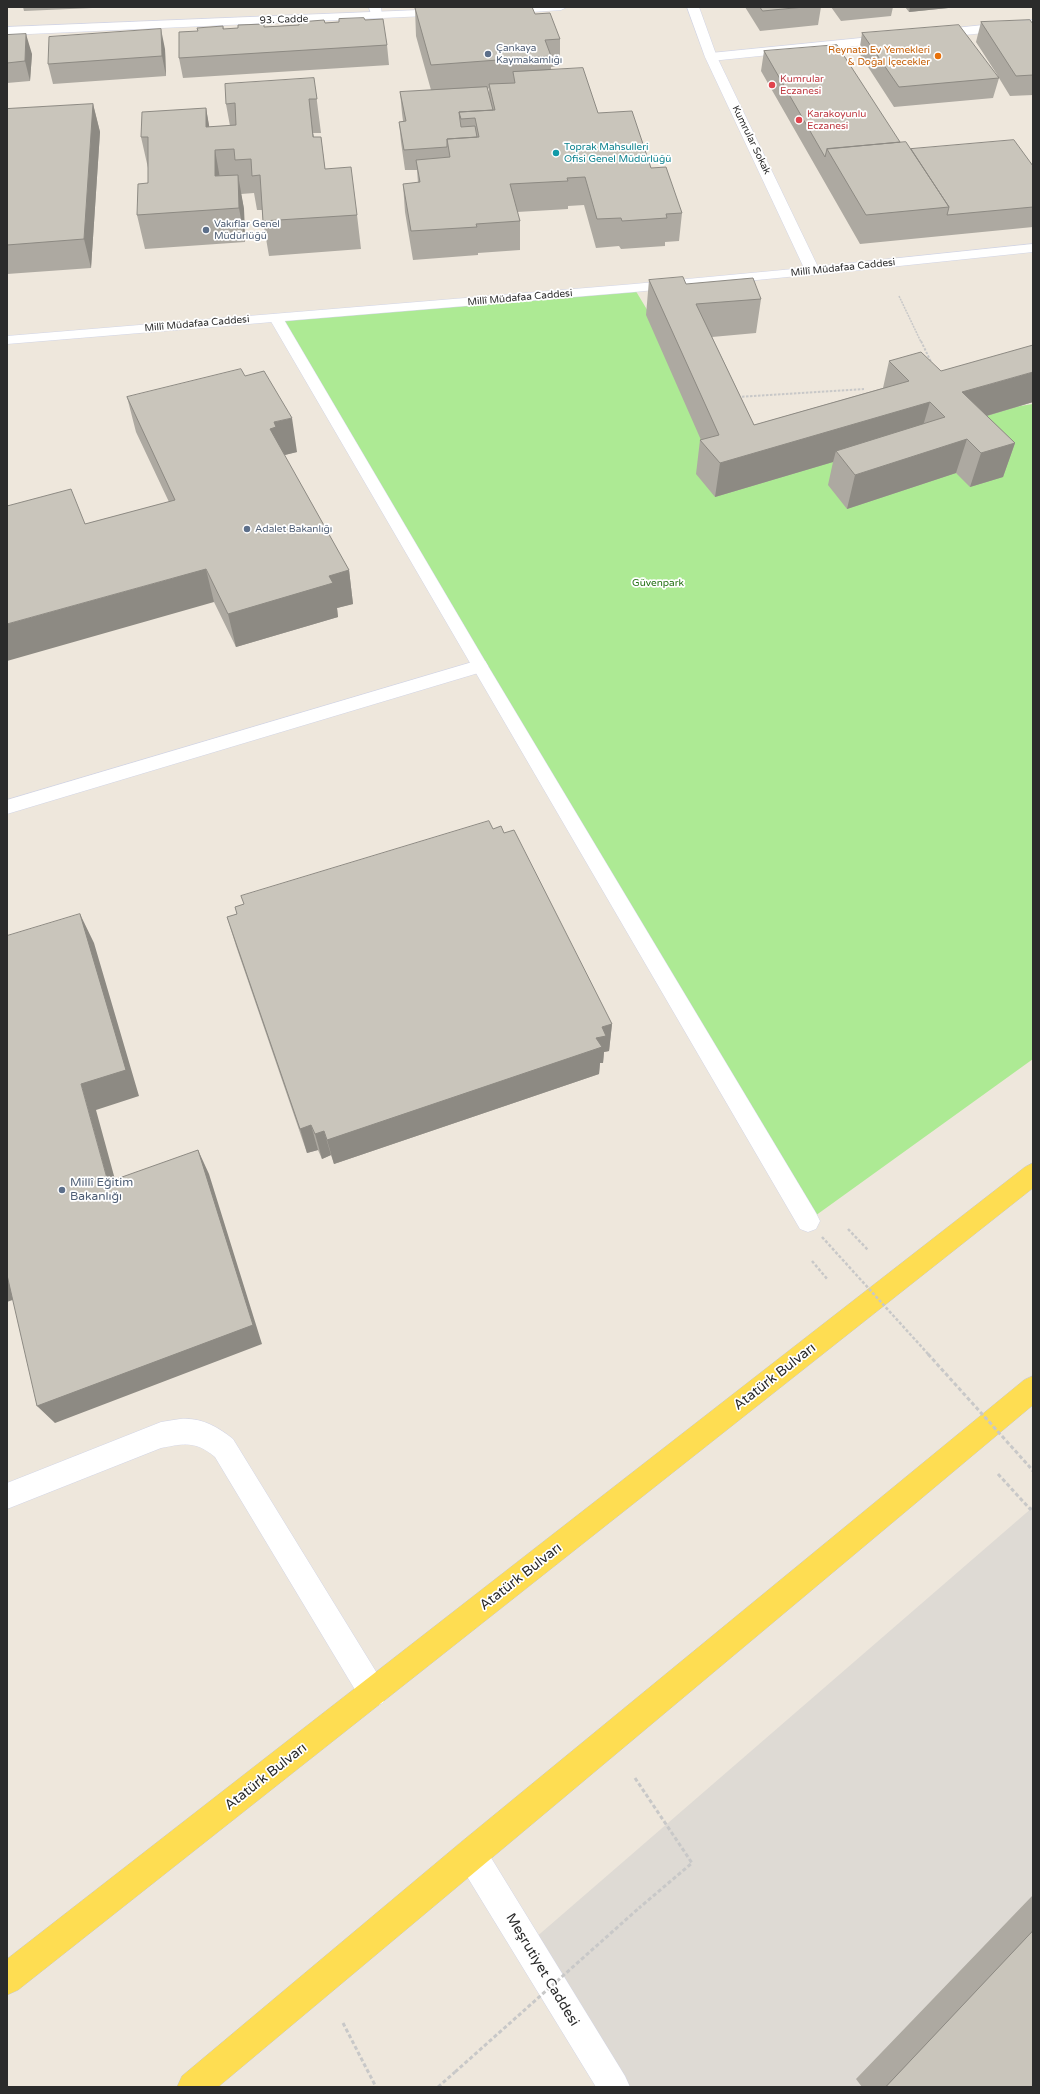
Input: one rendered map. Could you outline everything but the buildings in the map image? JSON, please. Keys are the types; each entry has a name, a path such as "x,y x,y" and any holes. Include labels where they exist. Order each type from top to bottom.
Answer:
{"main road":[{"name":"Atatürk Bulvarı","path":"7,1979 1033,1174"},
{"path":"192,2087 1033,1389"}],"street":[{"path":"492,10 561,7"},
{"name":"Kumrular Sokak","path":"693,7 711,57 813,271"},
{"name":"93. Cadde","path":"7,31 375,11 453,12"},
{"path":"923,35 1033,24"},
{"path":"711,57 899,38"},
{"name":"Millî Müdafaa Caddesi","path":"7,340 634,288 1033,248"},
{"path":"276,318 479,666 808,1221"},
{"path":"7,807 479,666"},
{"path":"7,1496 161,1435 179,1431 197,1431 213,1437 224,1448 373,1693"},
{"name":"Meşrutiyet Caddesi","path":"471,1854 614,2087"}],"path":[{"path":"883,264 935,369"},
{"path":"732,398 864,389"},
{"path":"844,1224 897,1281"},
{"path":"822,1237 1033,1471"},
{"path":"810,1259 857,1313"},
{"path":"438,2087 639,1908 692,1863 610,1739"},
{"path":"320,1980 376,2087"}],"green space":[{"name":"Güvenpark","path":"634,288 732,451 1033,404 1033,1059 808,1221 276,318"}],"shaded area":[{"path":"1033,1507 1033,1896 862,2087 614,2087 527,1945"}],"place":[{"name":"Çankaya Kaymakamlığı","path":"488,54"},
{"name":"Reynata Ev Yemekleri & Doğal İçecekler","path":"938,56"},
{"name":"Kumrular Eczanesi","path":"772,85"},
{"name":"Karakoyunlu Eczanesi","path":"799,120"},
{"name":"Toprak Mahsulleri Ofisi Genel Müdürlüğü","path":"556,153"},
{"name":"Vakıflar Genel Müdürlüğü","path":"206,230"},
{"name":"Adalet Bakanlığı","path":"247,529"},
{"name":"Millî Eğitim Bakanlığı","path":"62,1190"}]}
